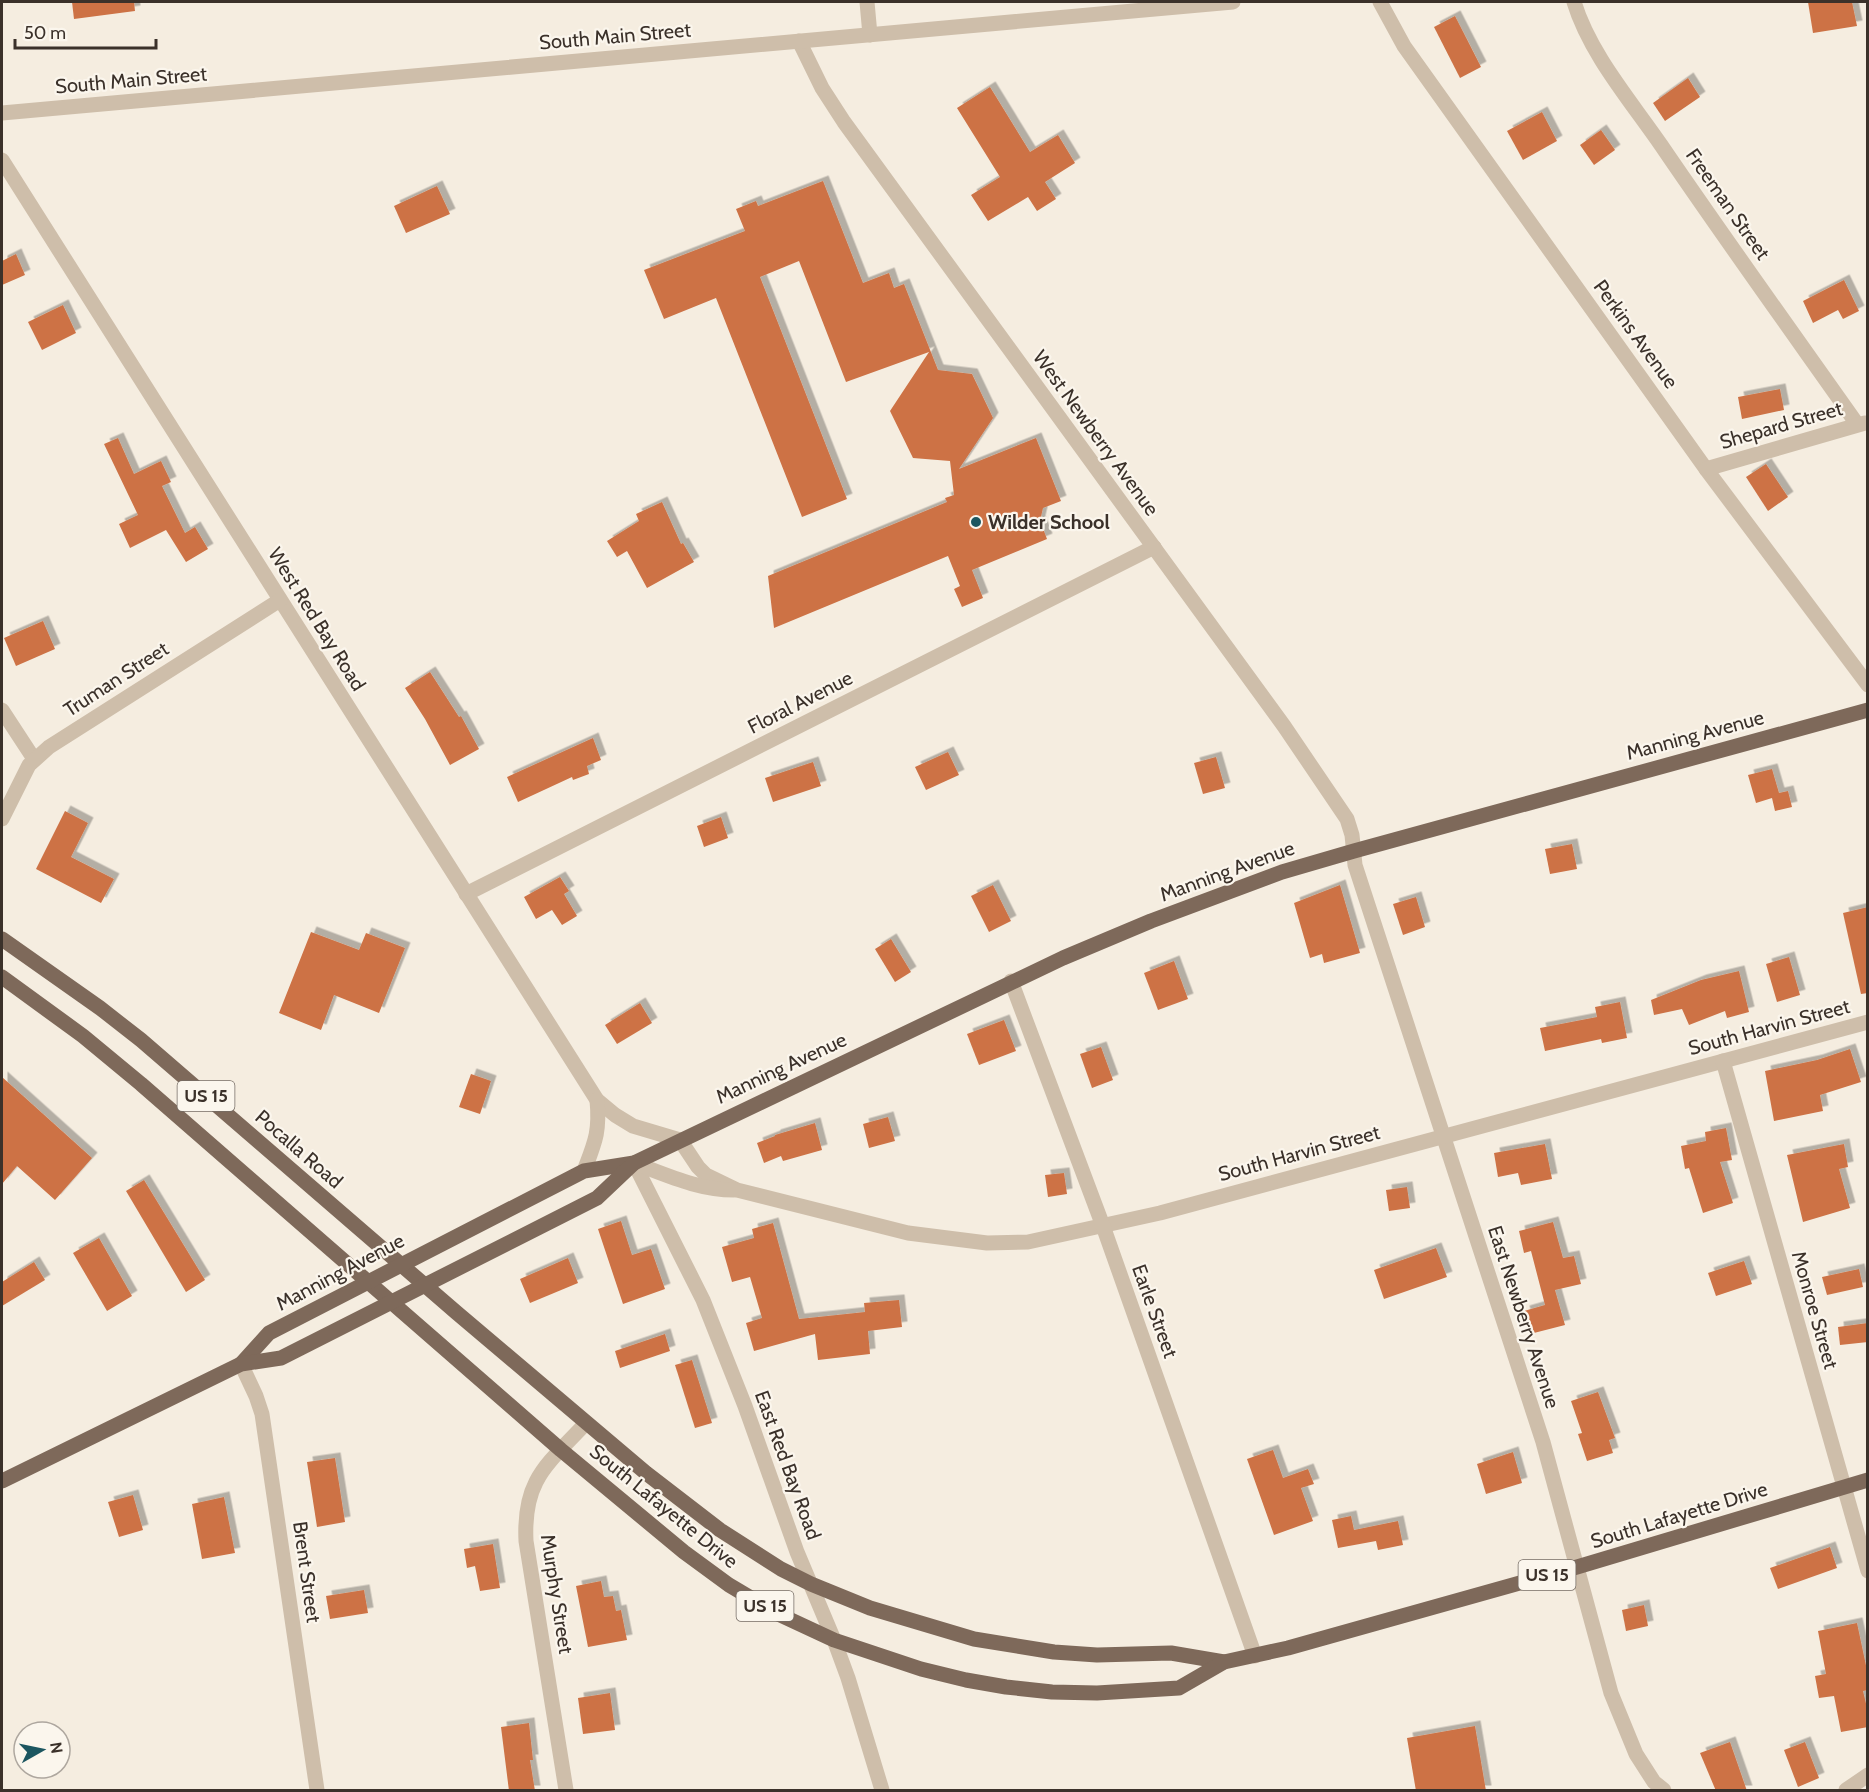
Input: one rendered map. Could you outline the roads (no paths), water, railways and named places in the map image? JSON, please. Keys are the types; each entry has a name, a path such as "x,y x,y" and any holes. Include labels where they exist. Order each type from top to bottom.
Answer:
{"main road":[{"name":"Manning Avenue","path":"2,1481 241,1364 281,1358 597,1198 634,1163 1011,981 1151,921 1282,872 1868,710"},
{"name":"Pocalla Road","path":"2,939 141,1040 425,1285"},
{"name":"US 15","path":"2,977 83,1036 179,1116 368,1281"},
{"name":"Manning Avenue","path":"241,1364 269,1333 400,1264 584,1171 634,1163"},
{"name":"South Lafayette Drive","path":"368,1281 561,1450 684,1552 729,1585 776,1613 834,1640 943,1675 1006,1687 1052,1692 1097,1693 1179,1689 1224,1662 1298,1646 1577,1567 1868,1480"},
{"name":"South Lafayette Drive","path":"425,1285 656,1481 720,1530 781,1569 811,1584 870,1608 1004,1645 1097,1655 1171,1653 1224,1662"}],"street":[{"path":"867,2 870,35"},
{"name":"South Main Street","path":"2,113 1233,2"},
{"name":"Perkins Avenue","path":"1380,2 1404,46 1706,469 1868,685"},
{"name":"Freeman Street","path":"1574,2 1588,35 1610,70 1706,211 1862,423"},
{"name":"West Newberry Avenue","path":"799,42 822,88 844,122 1284,726 1342,810 1352,835 1354,851"},
{"name":"West Red Bay Road","path":"2,160 597,1100 633,1126 680,1140"},
{"name":"Shepard Street","path":"1706,469 1862,423"},
{"name":"Floral Avenue","path":"466,894 1154,548"},
{"name":"Truman Street","path":"2,819 29,765 49,747 280,600"},
{"path":"2,710 34,759"},
{"name":"East Newberry Avenue","path":"1354,851 1356,865 1543,1442 1611,1693 1624,1728 1644,1768 1664,1791"},
{"name":"Earle Street","path":"1011,981 1102,1226 1255,1656"},
{"name":"South Harvin Street","path":"680,1140 698,1167 706,1174 737,1190 940,1239 987,1243 1028,1242 1102,1226 1868,1022"},
{"name":"Monroe Street","path":"1723,1061 1868,1572"},
{"path":"584,1171 598,1130 597,1100"},
{"name":"South Harvin Street","path":"634,1163 713,1190 737,1190"},
{"name":"East Red Bay Road","path":"634,1163 703,1300 745,1406 797,1552 848,1678 882,1791"},
{"name":"Brent Street","path":"241,1364 262,1414 317,1791"},
{"name":"Murphy Street","path":"566,1791 525,1524 530,1494 535,1481 586,1423"},
{"path":"1846,1791 1868,1775"}],"place":[{"name":"Wilder School","path":"976,522"}]}
